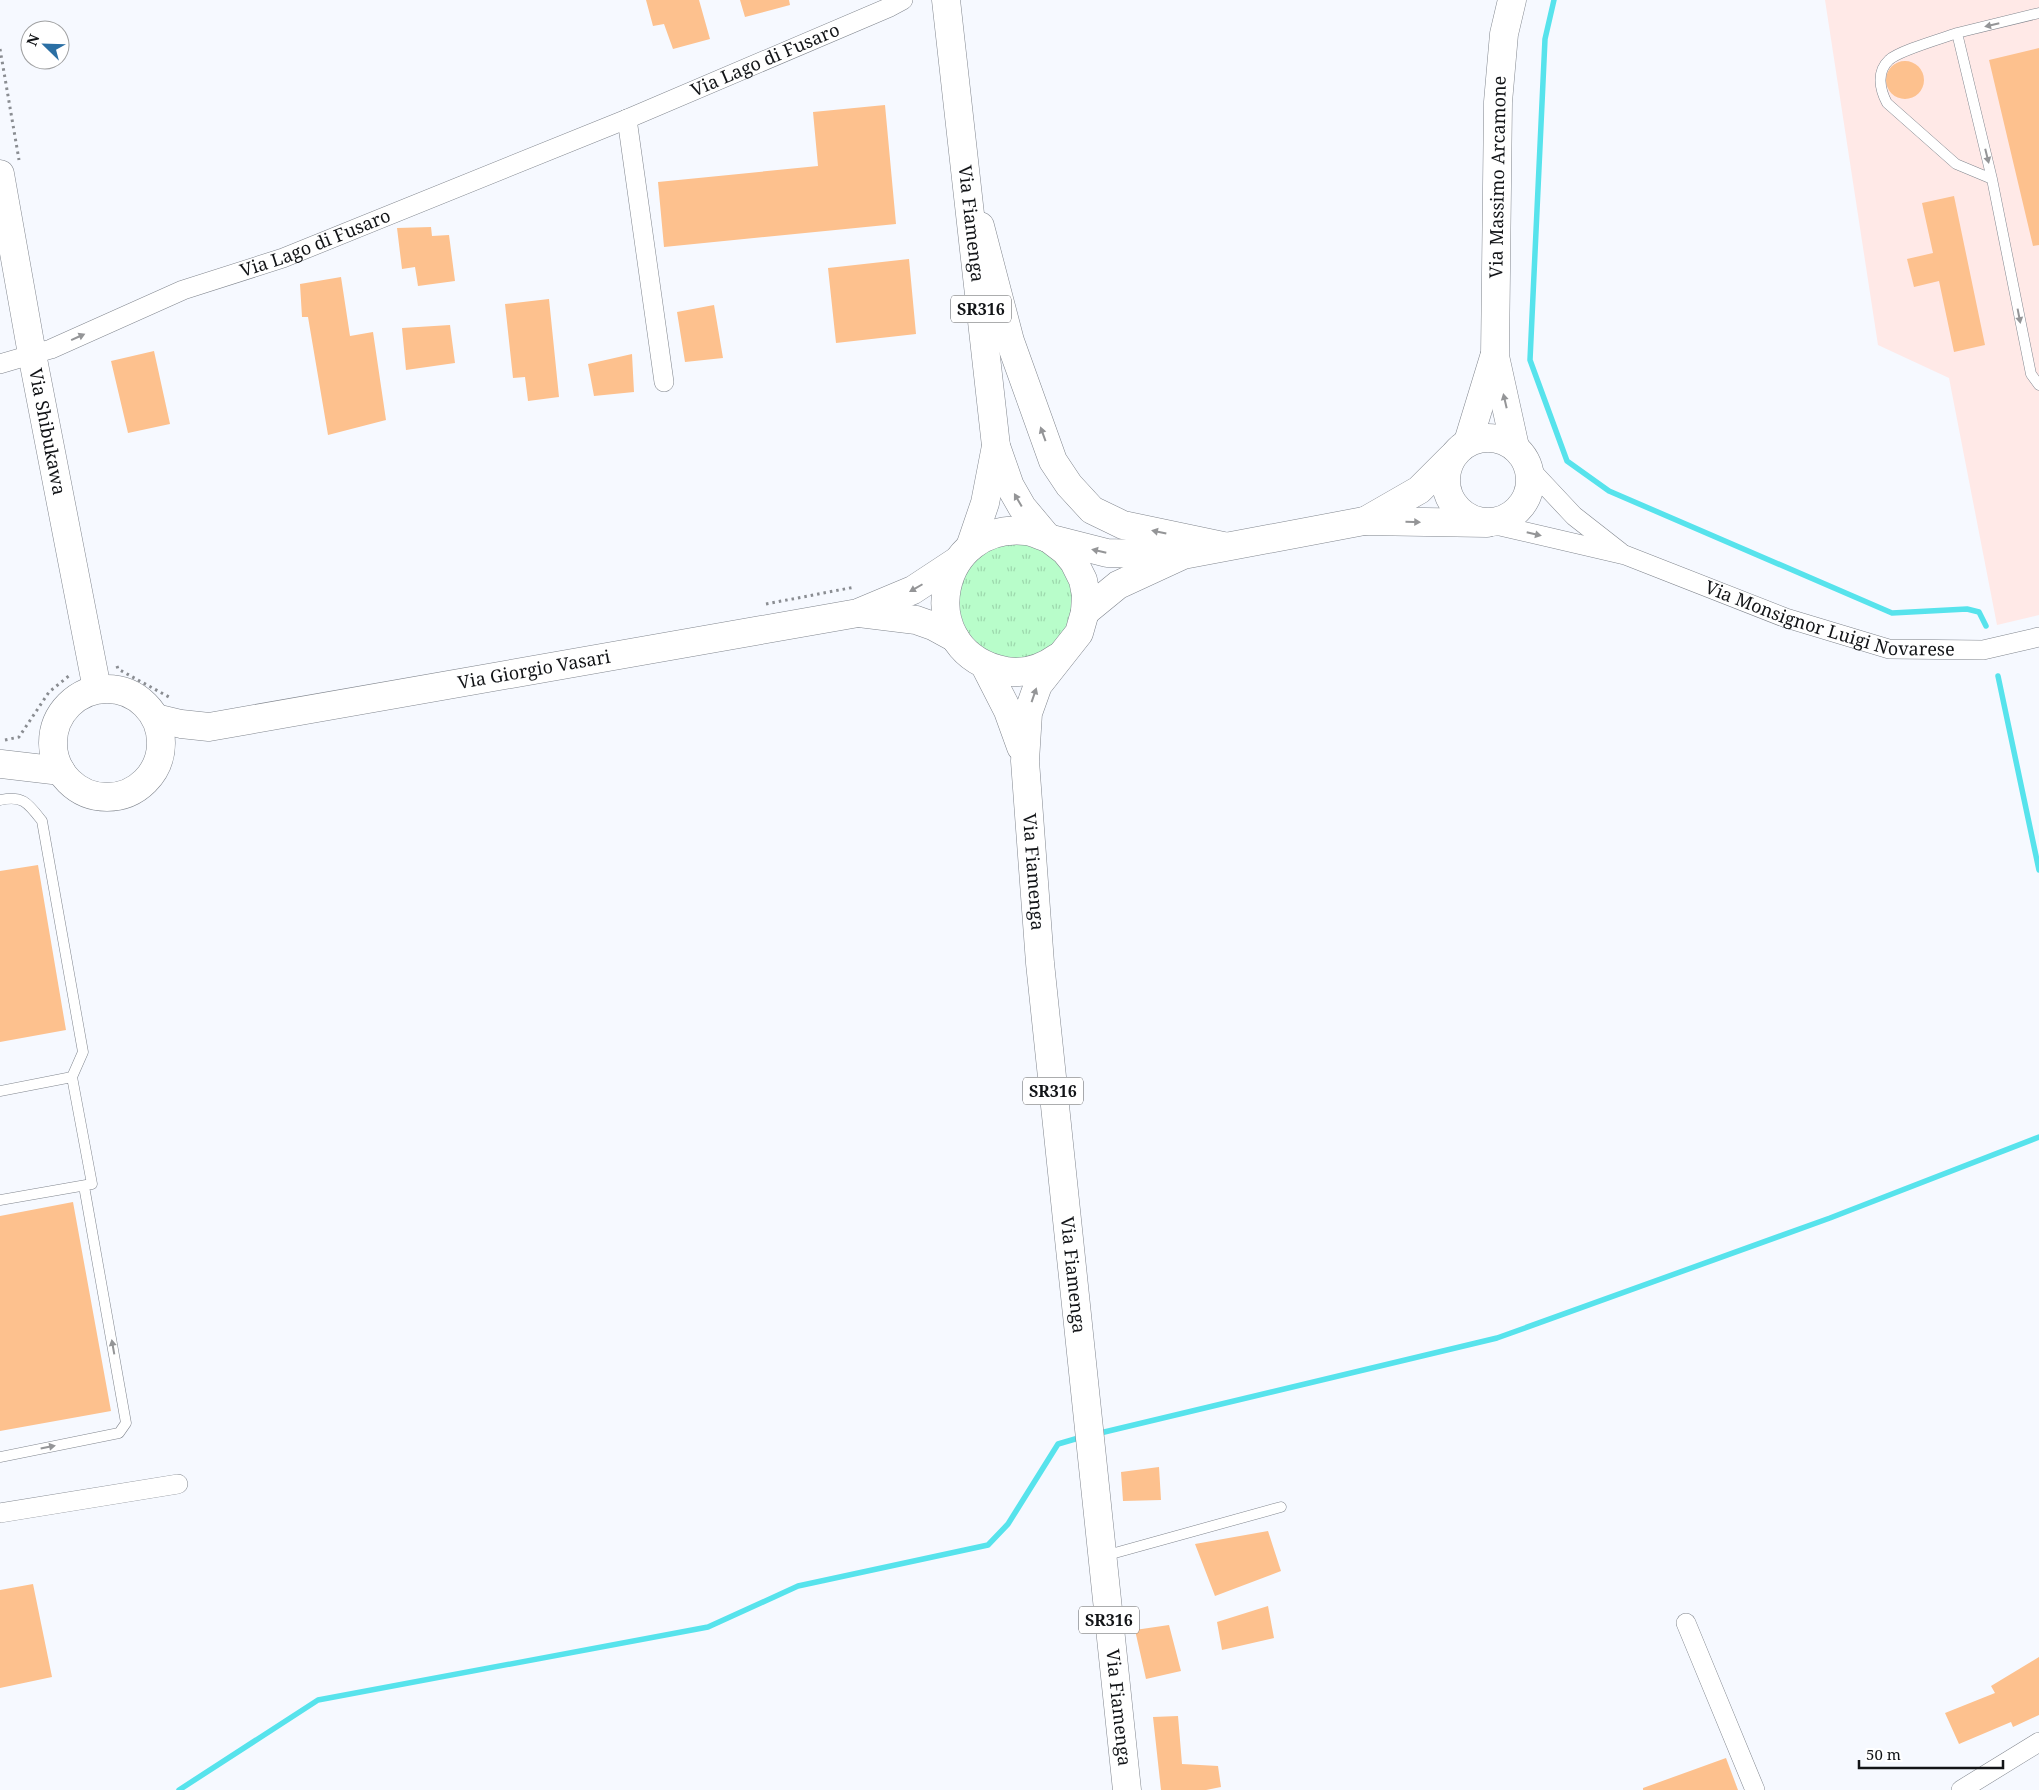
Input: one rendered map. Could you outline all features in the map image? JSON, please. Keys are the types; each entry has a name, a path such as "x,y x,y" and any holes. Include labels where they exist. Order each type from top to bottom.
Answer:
{"main road":[{"name":"Via Fiamenga","path":"946,0 996,446 1010,486 1018,500 1048,538 1065,551 1074,562 1083,580 1086,595 1085,612 1078,633 1038,684 1028,713 1026,760 1040,963 1127,1790"},
{"name":"Via Massimo Arcamone","path":"1512,0 1504,34 1498,102 1495,356 1522,458"},
{"name":"Via Shibukawa","path":"10,169 32,354 97,689"},
{"path":"966,172 1010,341 1053,461 1069,485 1092,510 1123,524 1224,546"},
{"name":"Via Massimo Arcamone","path":"1460,450 1495,356"},
{"path":"1085,612 1118,584 1182,555 1364,521 1487,523 1500,521 1512,515 1522,506 1528,494 1531,481 1522,458 1505,441 1480,438 1460,450 1419,490 1364,521"},
{"name":"Via Fiamenga","path":"996,446 985,503 963,554 948,579 945,599 947,619 955,638 968,654 985,666 1005,672 1026,672 1047,664 1065,651"},
{"path":"1460,450 1447,469 1445,482 1448,494 1454,506 1468,518 1487,523"},
{"name":"Via Fiamenga","path":"963,554 987,536 1006,531 1027,532 1048,538"},
{"path":"1048,538 1107,553 1182,555"},
{"name":"Via Giorgio Vasari","path":"166,709 182,724 209,727 858,613 912,590 963,554"},
{"name":"Via Giorgio Vasari","path":"858,613 916,620 933,626 955,638"},
{"name":"Via Fiamenga","path":"985,666 1008,711 1026,760"},
{"path":"114,688 132,694 146,704 166,709 161,754 154,771 142,785 126,794 108,797 90,794 73,786 61,771 54,754 53,737 58,720 67,706 80,695 97,689 114,688"},
{"name":"Via Giorgio Vasari","path":"161,754 209,727"},
{"path":"0,756 53,737"},
{"path":"0,756 61,771"}],"street":[{"name":"Via Lago di Fusaro","path":"0,364 51,349 183,290 283,258 627,119 903,0"},
{"path":"627,119 664,382"},
{"name":"Via Monsignor Luigi Novarese","path":"1522,458 1574,516 1625,555"},
{"name":"Via Monsignor Luigi Novarese","path":"1487,523 1625,555 1786,618 1889,649 1983,650 2039,638"},
{"path":"0,1513 178,1484"},
{"path":"1686,1623 1755,1790"},
{"path":"1960,1790 2039,1742"}],"lane":[{"path":"1992,179 1956,164 1887,103 1882,92 1880,80 1883,68 1888,60 1957,33 2039,14"},
{"path":"1957,33 1992,179 2030,374 2039,385"},
{"path":"0,800 14,797 30,806 42,821 83,1052 72,1077 92,1184 0,1200"},
{"path":"0,1091 72,1077"},
{"path":"0,1456 119,1433 126,1423 84,1186"},
{"path":"1102,1556 1282,1507"}],"path":[{"path":"0,49 10,169"},
{"path":"764,604 861,586"},
{"path":"114,661 118,669 166,709"},
{"path":"0,756 19,737 49,692 74,672"}],"shaded area":[{"path":"1825,0 2039,0 2039,615 1997,625 1949,378 1878,345"}],"green space":[{"path":"1016,544 1038,548 1057,560 1069,579 1073,601 1069,623 1057,642 1038,654 1016,658 994,654 975,642 963,623 959,601 963,579 975,560 994,548"}],"building":[{"path":"646,0 699,0 710,39 673,49 664,24 653,26"},
{"path":"740,0 789,0 790,5 745,17"},
{"path":"2039,48 2039,245 2033,246 1989,60"},
{"path":"1905,61 1918,67 1924,80 1918,93 1905,99 1892,93 1886,80 1892,67"},
{"path":"885,105 896,224 664,247 658,182 818,166 813,112"},
{"path":"1954,196 1985,345 1954,352 1939,281 1914,287 1907,259 1933,253 1922,203"},
{"path":"431,227 432,236 449,235 455,281 418,286 415,267 402,269 397,228"},
{"path":"909,259 916,334 836,343 828,268"},
{"path":"341,277 350,336 373,332 386,420 328,435 308,317 302,317 300,284"},
{"path":"549,299 559,397 528,401 525,377 513,378 505,304"},
{"path":"714,305 723,358 685,362 677,312"},
{"path":"450,325 455,363 406,370 402,328"},
{"path":"154,351 170,424 128,433 111,361"},
{"path":"632,354 634,392 594,396 588,364"},
{"path":"38,865 66,1030 0,1042 0,871"},
{"path":"73,1202 111,1411 0,1431 0,1216"},
{"path":"1159,1467 1161,1500 1123,1501 1121,1472"},
{"path":"1268,1531 1281,1571 1215,1596 1195,1544"},
{"path":"33,1584 52,1677 0,1688 0,1590"},
{"path":"1268,1606 1274,1638 1222,1650 1217,1622"},
{"path":"1169,1625 1181,1671 1146,1679 1135,1630"},
{"path":"2039,1657 2039,1715 2013,1727 2011,1722 1959,1744 1945,1713 1995,1693 1991,1686"},
{"path":"1178,1716 1182,1764 1218,1766 1221,1787 1206,1790 1161,1790 1153,1717"},
{"path":"1726,1758 1738,1790 1643,1790 1643,1788"}],"waterway":[{"path":"1554,0 1545,39 1530,360 1567,461 1609,491 1892,613 1967,609 1979,612 1986,626"},
{"path":"1998,676 2039,870"},
{"path":"1096,1434 1497,1338 1830,1218 2039,1137"},
{"path":"179,1790 318,1700 708,1627 798,1586 988,1545 1008,1524 1058,1444 1082,1437"}]}
